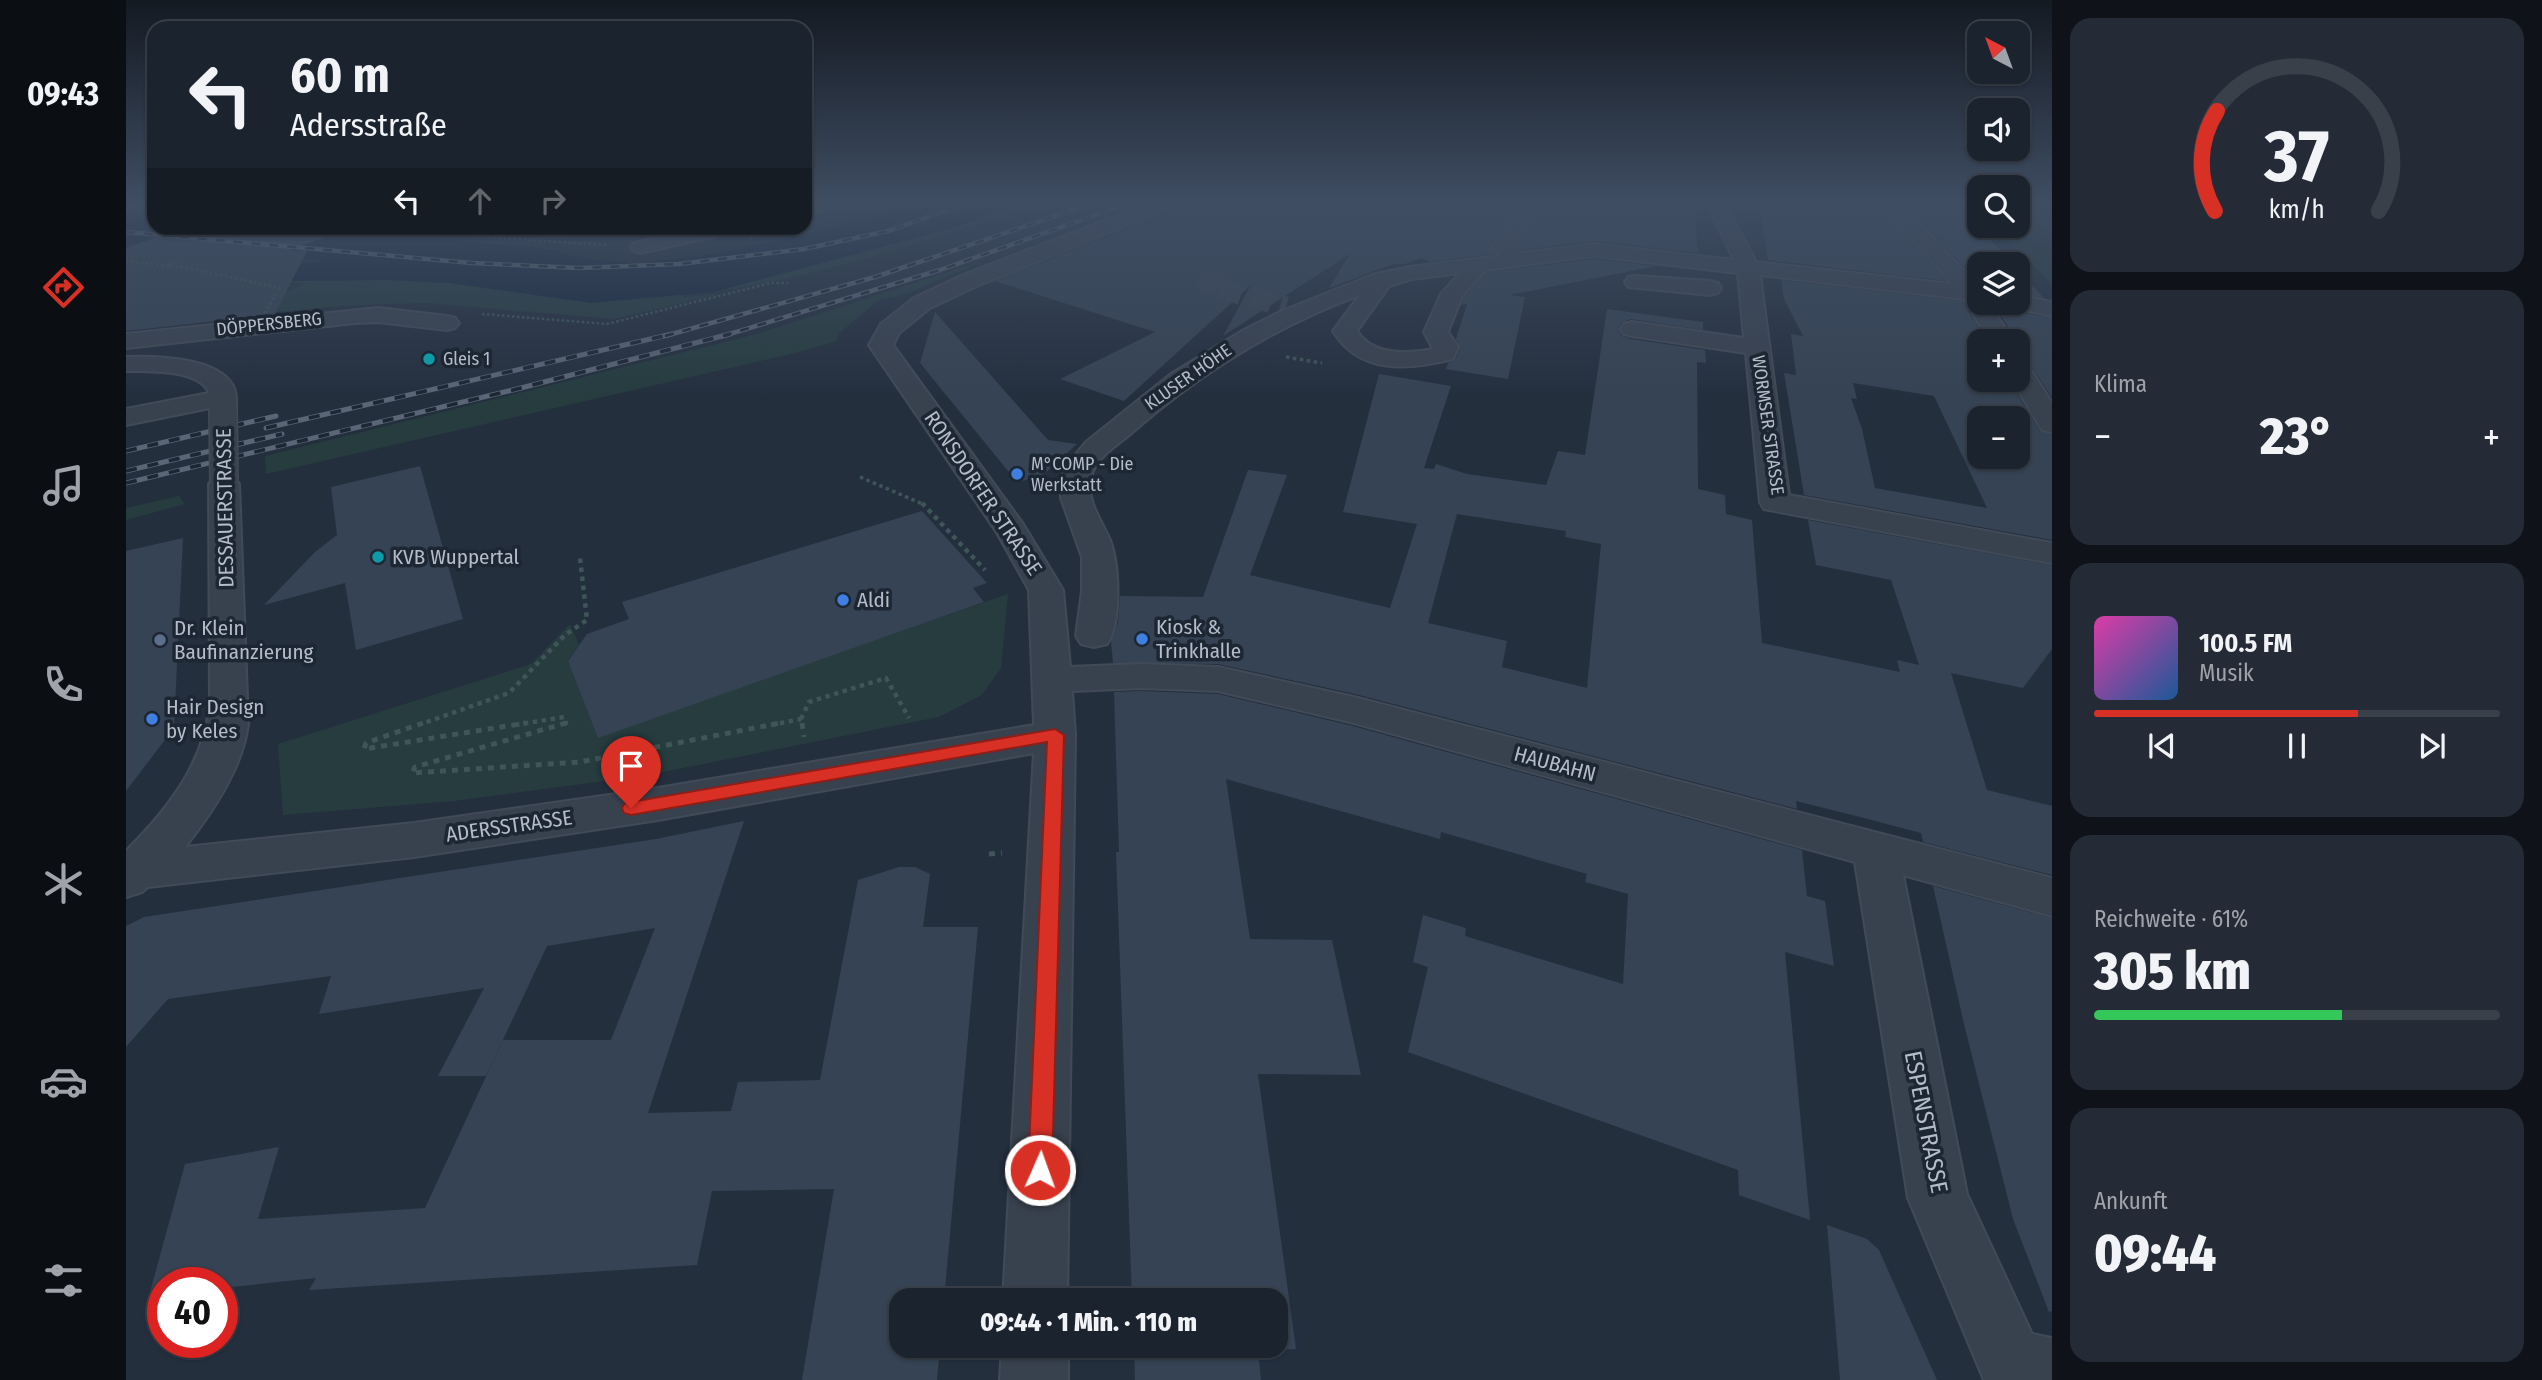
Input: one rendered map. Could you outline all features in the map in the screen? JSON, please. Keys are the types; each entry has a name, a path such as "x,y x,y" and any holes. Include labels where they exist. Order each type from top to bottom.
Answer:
{"street":[{"name":"RONSDORFER STRASSE","path":"1001,268 922,303 889,329 881,345 1012,531 1046,590 1055,735 1035,1288"},
{"name":"KLUSER HÖHE","path":"1094,636 1100,567 1096,546 1076,496 1074,483 1078,470 1092,452 1169,387 1226,347 1294,309 1383,279 1438,268"},
{"path":"1383,279 1345,331 1357,348 1384,357 1407,360 1444,355 1446,347 1436,332 1452,294 1476,268"},
{"name":"KLUSER HÖHE","path":"1689,268 1749,280 1967,293"},
{"name":"WORMSER STRASSE","path":"1744,268 1749,280 1775,502 2052,553"},
{"path":"1952,268 1967,285"},
{"path":"1636,282 1749,280"},
{"path":"2030,304 2052,309"},
{"name":"DÖPPERSBERG","path":"126,341 378,315 447,323"},
{"path":"1632,329 1757,347"},
{"name":"DESSAUERSTRASSE","path":"126,364 169,365 213,378 222,388 230,703 226,734 210,775 183,816 130,873"},
{"path":"2030,388 2052,424"},
{"path":"126,417 223,403"},
{"name":"HAUBAHN","path":"1051,680 1141,676 1218,679 1354,710 2052,897"},
{"name":"ADERSSTRASSE","path":"130,873 414,840 658,804 807,763 1055,735"},
{"name":"ESPENSTRASSE","path":"1876,851 1938,1198 2027,1371"},
{"path":"1034,1380 1035,1358"}],"path":[{"path":"181,268 279,288 253,335"},
{"path":"413,319 430,310 607,324 771,284 788,283"},
{"path":"1226,347 1387,374 1384,357"},
{"path":"860,477 924,504 974,558"},
{"path":"580,558 587,620 565,635 509,693 366,743 364,749 564,717 566,723 415,767 412,773 438,772 580,762 801,719"},
{"path":"807,763 801,719 809,702 886,678 914,728"},
{"path":"989,854 1004,853"}],"green space":[{"path":"802,268 828,268 756,285 714,292"},
{"path":"965,268 907,294 879,300 838,334 837,341 791,354 266,474 265,456 757,334"},
{"path":"2036,268 2052,268 2052,284"},
{"path":"271,279 388,280 449,283 506,290 683,297 721,294 614,319 426,303 356,305 274,312 284,293 307,283 270,282"},
{"path":"179,496 185,504 126,520 126,508"},
{"path":"1008,594 1001,668 982,695 939,717 643,776 454,801 283,815 278,744 531,664 570,624 579,645 568,660 598,737"}],"water":[{"path":"257,268 802,268 714,292 591,303 449,283 388,280 126,283"}],"building":[{"path":"126,268 298,268 275,314 126,331"},
{"path":"1027,268 1328,268 1223,336 1251,285 1124,401 1060,379 1155,332 995,281"},
{"path":"1341,268 1381,268 1329,288"},
{"path":"1517,268 1644,268 1510,295 1525,297 1508,379 1446,369 1448,363 1455,360 1460,348 1456,339 1467,304 1461,305 1464,297 1487,272"},
{"path":"1839,268 1935,268 1946,281"},
{"path":"1781,280 1962,301 1967,315 1970,315 1979,329 1967,329 1967,392 2016,392 2025,406 1967,406 1967,466 1934,396 1853,383 1857,399 1851,398 1862,429 1875,488 1987,508 1969,469 2030,469 2030,415 2040,431 2052,434 2052,540 1804,495 1784,373 1796,375 1791,334 1803,336 1784,299"},
{"path":"2030,283 2044,298 2030,295"},
{"path":"1607,309 1703,322 1703,330 1631,319 1622,322 1617,329 1622,336 1631,339 1705,350 1706,363 1697,362 1698,489 1725,495 1726,514 1752,520 1762,643 1900,672 1897,660 1919,665 1891,580 1816,565 1808,520 2052,565 2052,649 2023,688 1951,673 1987,790 2052,806 2052,875 1923,842 1921,833 1864,818 1796,801 1797,809 1355,694 1218,664 1113,663 1111,642 1118,622 1120,596 1203,597 1248,470 1287,475 1250,575 1390,608 1417,524 1343,512 1379,374 1451,386 1424,468 1434,469 1436,464 1467,474 1546,485 1558,451 1585,455","holes":["1457,514 1566,531 1565,537 1601,544 1587,688 1502,667 1507,641 1428,623"]},
{"path":"935,312 1048,440 1077,444 1042,476 1017,482 920,363"},
{"path":"2030,314 2052,318 2052,398 2030,365 2030,329 2010,329 2000,315"},
{"name":"KVB Wuppertal","path":"420,466 463,619 356,650 345,583 264,605 315,552 337,535 331,487"},
{"path":"922,511 987,583 973,588 984,602 598,738 568,661 587,634 629,619 622,602"},
{"path":"183,538 174,728 126,791 126,551"},
{"path":"1114,692 1218,694 1353,726 1802,850 1807,896 1825,901 1834,966 1785,952 1810,1220 1739,1195 1738,1170 1408,1052 1428,967 1413,962 1423,915 1466,928 1465,936 1623,984 1628,894 1585,882 1587,874 1441,832 1440,839 1226,779 1250,939 1332,940 1361,1075 1258,1074 1288,1288 1132,1288 1116,852 1119,852"},
{"path":"744,821 648,1113 731,1111 738,1082 820,1080 858,880 899,867 915,867 930,874 923,927 978,927 945,1288 889,1288 889,1358 939,1358 937,1380 802,1380 834,1189 712,1191 697,1265 309,1290 316,1278 238,1286 238,1267 157,1267 185,1164 279,1147 258,1219 425,1208 503,1040 611,1040 655,928 547,946 486,1076 438,1076 484,988 319,1014 331,976 168,999 126,1047 126,926 144,917 656,839"},
{"path":"1933,886 2052,918 2052,1311 2049,1312 2013,1219"},
{"path":"1827,1225 1867,1239 1879,1250 1937,1380 1840,1380"},
{"path":"1288,1291 1296,1349 1288,1349"},
{"path":"1134,1358 1259,1358 1261,1380 1135,1380"}],"tunnel":[{"path":"1222,274 1208,285 1286,307"}],"railway":[{"path":"665,336 900,268"},
{"path":"727,335 945,268"},
{"path":"266,428 672,334"},
{"path":"126,483 517,389 727,335"},
{"path":"723,336 727,335"},
{"path":"126,451 276,416"},
{"path":"126,471 282,434"}],"place":[{"name":"Gleis 1","path":"429,359"},
{"name":"M°COMP - Die Werkstatt","path":"1017,474"},
{"name":"KVB Wuppertal","path":"378,557"},
{"name":"Aldi","path":"843,600"},
{"name":"Kiosk & Trinkhalle","path":"1142,639"},
{"name":"Dr. Klein Baufinanzierung","path":"160,640"},
{"name":"Hair Design by Keles","path":"152,719"}],"route":[{"path":"631,808 1055,735 1040,1170"}]}
